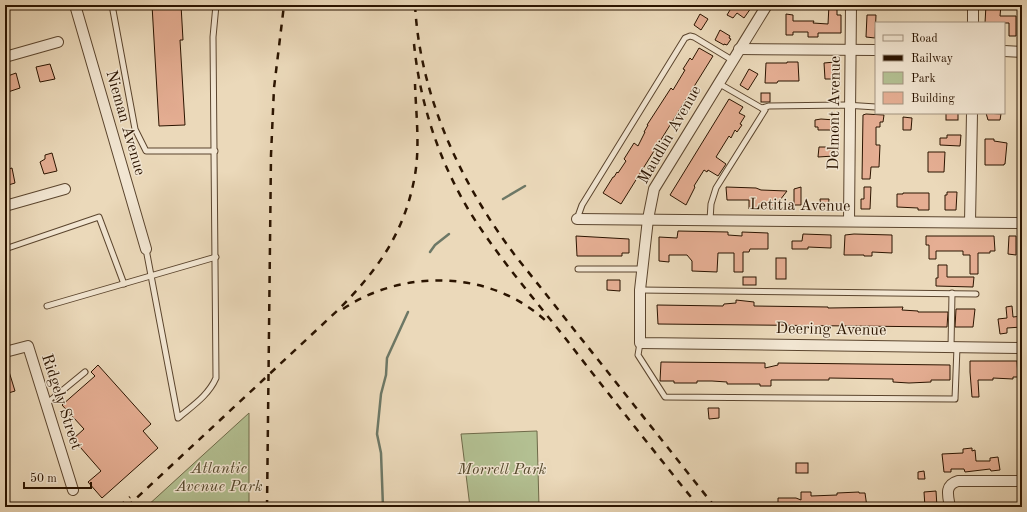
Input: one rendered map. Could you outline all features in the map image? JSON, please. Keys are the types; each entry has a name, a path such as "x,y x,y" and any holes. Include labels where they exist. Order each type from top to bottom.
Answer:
{"street":[{"name":"Nieman Avenue","path":"75,5 146,249"},
{"name":"Maudlin Avenue","path":"640,343 640,290 651,197 658,180 767,5"},
{"name":"Delmont Avenue","path":"849,222 851,5"},
{"path":"973,5 973,22"},
{"path":"5,57 58,42"},
{"path":"739,49 875,50"},
{"path":"1005,51 1022,52"},
{"path":"970,222 972,114"},
{"path":"5,206 65,189"},
{"name":"Letitia Avenue","path":"577,219 1022,223"},
{"name":"Deering Avenue","path":"640,343 1022,348"},
{"name":"Ridgely Street","path":"5,352 28,346 73,490"},
{"path":"950,507 948,488 950,484 958,481 1022,482"}],"lane":[{"path":"112,5 135,129 146,151 214,151"},
{"path":"146,249 178,418 205,395 216,378 213,37 216,5"},
{"path":"577,219 582,205 686,38 690,36 694,37 732,60"},
{"path":"710,220 711,204 716,188 765,110 718,83"},
{"path":"762,108 769,106 875,107"},
{"path":"5,249 99,217 124,284"},
{"path":"47,306 216,257"},
{"path":"578,269 642,269"},
{"path":"640,290 976,294"},
{"path":"640,343 638,355 665,397 955,400 952,293"},
{"path":"46,404 85,372"}],"green space":[{"name":"Atlantic Avenue Park","path":"249,413 249,507 146,507"},
{"name":"Morrell Park","path":"537,431 539,507 470,507 461,434"}],"building":[{"path":"152,5 181,5 183,40 180,40 185,125 159,126"},
{"path":"733,5 745,5 751,8 744,18 737,13 733,18 727,15"},
{"path":"829,5 837,5 837,15 841,15 841,33 818,33 818,37 808,37 808,32 793,32 793,35 786,35 786,14 793,15 793,21 814,21 813,23 828,24"},
{"path":"986,5 1001,5 1000,16 1016,16 1016,36 1009,36 1009,23 985,22"},
{"path":"700,14 708,19 701,30 694,25"},
{"path":"867,15 876,15 875,38 866,37"},
{"path":"720,30 730,36 729,38 731,39 727,45 715,40"},
{"path":"699,48 713,56 621,204 603,193 613,177 617,172 618,173 626,161 624,159 634,143 638,146 647,125 671,88 673,90 685,70 683,69 690,58 692,60"},
{"path":"798,62 799,81 778,81 777,83 765,83 766,63"},
{"path":"835,62 835,77 832,77 832,79 825,79 824,63"},
{"path":"50,64 55,79 40,82 36,67"},
{"path":"749,69 758,74 748,90 740,85"},
{"path":"16,73 20,88 5,93 5,77"},
{"path":"761,93 770,93 770,102 761,102"},
{"path":"729,99 743,107 739,113 745,116 740,124 742,125 737,132 735,130 731,138 729,136 716,157 726,164 718,176 708,170 707,172 704,170 694,186 695,187 686,205 670,195"},
{"path":"946,114 958,114 958,120 946,120"},
{"path":"986,114 1001,114 1000,120 988,120"},
{"path":"863,115 884,115 883,122 880,122 880,127 876,127 876,145 880,145 879,167 871,167 870,179 862,179"},
{"path":"903,117 912,118 911,130 903,130"},
{"path":"815,120 835,120 835,130 818,130 818,127 815,127"},
{"path":"947,135 961,135 960,146 940,145 940,138 947,138"},
{"path":"985,139 994,139 994,141 1007,143 1004,165 985,165"},
{"path":"819,147 834,147 834,156 818,157"},
{"path":"928,152 945,152 944,172 928,172"},
{"path":"52,153 57,171 44,174 40,162 45,159 45,155"},
{"path":"12,168 15,183 5,186 5,170"},
{"path":"726,187 787,191 780,200 780,208 749,209 749,200 727,200"},
{"path":"801,187 801,205 794,205 794,189"},
{"path":"864,187 871,187 870,209 861,209 861,199 864,199"},
{"path":"947,192 957,192 956,210 945,210 945,195 947,195"},
{"path":"929,193 929,210 897,207 897,194"},
{"path":"820,199 829,199 828,208 821,208"},
{"path":"678,231 728,232 728,235 742,236 742,232 768,233 768,249 750,249 749,252 743,252 743,272 734,272 734,253 718,253 717,272 692,271 692,261 687,255 669,255 669,262 659,261 659,237 677,238"},
{"path":"803,234 831,235 831,248 808,247 808,249 792,249 792,241 802,241"},
{"path":"845,235 892,235 892,253 872,252 872,256 844,255"},
{"path":"576,236 629,239 629,253 622,253 622,256 577,256"},
{"path":"926,236 994,236 995,251 990,251 990,253 978,253 978,274 970,274 970,255 963,255 963,251 936,251 936,259 929,259 929,245 926,245"},
{"path":"1009,236 1016,236 1016,255 1008,254"},
{"path":"776,258 786,258 786,279 776,279"},
{"path":"938,265 947,265 947,277 974,277 973,287 936,286 936,278 938,278"},
{"path":"743,277 756,277 756,285 743,285"},
{"path":"607,280 620,280 620,291 607,290"},
{"path":"736,300 754,302 754,306 828,308 903,307 902,310 918,312 948,312 947,327 658,324 657,305 723,306 724,304 736,303"},
{"path":"1012,306 1013,317 1022,316 1022,327 1007,328 1007,333 1000,334 998,319 1007,318 1006,307"},
{"path":"956,309 975,309 973,327 955,327"},
{"path":"970,361 1017,361 1018,377 1013,377 1013,379 993,378 993,380 978,380 979,397 972,397"},
{"path":"661,362 765,363 765,368 778,365 778,363 950,365 950,380 931,380 931,382 909,383 893,382 893,379 829,378 829,380 771,380 771,386 760,386 760,384 727,384 727,382 712,381 697,381 697,383 674,383 674,381 660,381"},
{"path":"5,365 7,365 15,391 5,394"},
{"path":"98,365 151,424 143,431 158,448 102,498 88,482 101,471 73,439 84,429 62,405 95,376 91,372"},
{"path":"708,408 719,408 719,418 709,419"},
{"path":"972,448 972,451 975,450 976,461 990,461 990,458 998,457 1000,470 991,471 990,469 965,472 964,469 951,469 951,472 944,472 942,454 963,453 963,449"},
{"path":"796,463 808,463 808,473 796,473"},
{"path":"924,471 925,479 918,479 918,472"},
{"path":"936,491 937,507 925,507 924,492"},
{"path":"801,492 811,492 811,496 837,495 837,493 865,493 867,507 778,507 778,498 796,498 801,500"}],"waterway":[{"path":"503,199 525,186"},
{"path":"430,252 435,245 449,234"},
{"path":"383,507 381,453 377,434 381,394 386,375 387,358 408,312"}],"railway":[{"path":"267,507 271,155 274,88 284,5"},
{"path":"415,5 418,39 434,105 446,137 476,198 514,254 715,507"},
{"path":"414,44 421,88 432,130 439,150 457,190 468,209 513,273 699,507"},
{"path":"127,507 338,310 366,280 388,249 404,215 415,175 417,141 415,84"},
{"path":"343,309 367,296 393,286 420,281 447,281 474,284 500,292 525,305 547,322"},
{"path":"119,507 130,497"}]}
